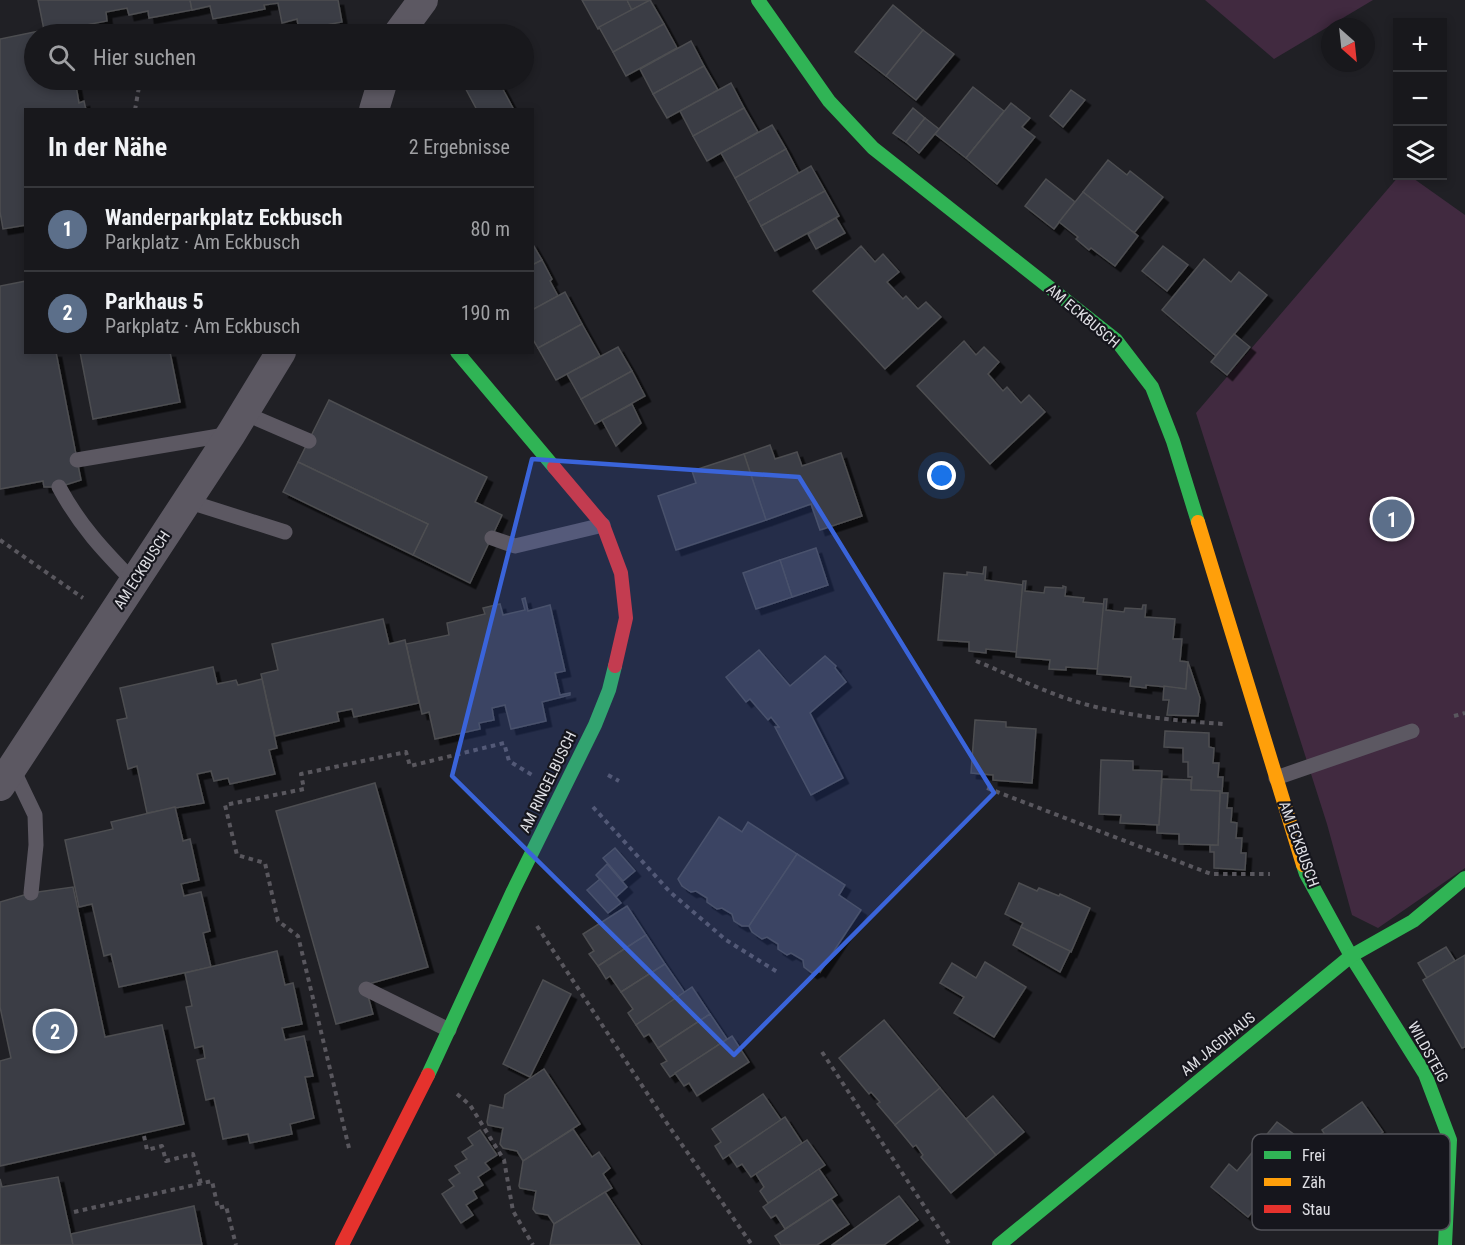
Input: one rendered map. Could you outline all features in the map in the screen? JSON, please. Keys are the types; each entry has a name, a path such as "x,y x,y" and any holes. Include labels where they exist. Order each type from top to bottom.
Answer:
{"street":[{"name":"AM ECKBUSCH","path":"758,0 829,101 873,148 1116,340 1152,387 1173,441 1306,874 1351,957"},
{"path":"404,24 417,3"},
{"path":"375,108 379,90"},
{"name":"AM ECKBUSCH","path":"6,777 237,424 280,354"},
{"name":"AM RINGELBUSCH","path":"342,1245 449,1030 513,891 595,725 609,690 626,618 621,573 603,525 460,354"},
{"name":"AM JAGDHAUS","path":"999,1245 1351,957 1413,921 1465,878"},
{"name":"WILDSTEIG","path":"1351,957 1425,1074 1448,1134"},
{"name":"WILDSTEIG","path":"1445,1245 1446,1230"}],"lane":[{"path":"77,460 237,424 309,441"},
{"path":"59,487 70,508 93,540 134,582"},
{"path":"187,501 285,532"},
{"path":"492,538 515,546 603,525"},
{"path":"1276,778 1412,731"},
{"path":"6,777 35,815 36,845 31,893"},
{"path":"366,989 449,1030"}],"path":[{"path":"135,108 138,90"},
{"path":"0,540 111,617"},
{"path":"976,661 1058,695 1118,712 1168,720 1260,726"},
{"path":"1454,716 1465,713"},
{"path":"349,1149 298,936 278,921 265,863 237,855 225,805 304,789 301,774 406,752 410,766 504,743 508,761 565,786 670,892 726,940 779,973"},
{"path":"987,788 1211,874 1306,874"},
{"path":"513,891 664,1119 752,1245"},
{"path":"822,1052 950,1245"},
{"path":"430,1069 470,1105 504,1160 513,1211 533,1245"},
{"path":"144,1136 147,1149 162,1146 166,1161 194,1154 201,1184"},
{"path":"74,1212 212,1181 218,1208 226,1206 236,1245"}],"highlighted area":[{"path":"532,459 799,477 994,793 734,1055 452,776"}],"shaded area":[{"path":"1205,0 1373,0 1343,18 1321,18 1321,31 1274,59"},
{"path":"1396,180 1416,180 1465,215 1465,868 1378,928 1352,915 1327,824 1196,413"}],"building":[{"path":"38,0 190,0 192,10 149,18 148,11 129,15 127,8 106,12 107,21 91,24 43,24"},
{"path":"190,0 338,0 342,22 298,24 297,19 282,23 278,3 264,5 265,9 213,19 210,6 192,10"},
{"path":"582,0 627,0 632,10 598,29"},
{"path":"627,0 651,0 632,10"},
{"path":"650,0 664,24 613,52 599,27"},
{"path":"893,5 923,30 886,76 855,52"},
{"path":"664,24 677,48 626,76 613,52"},
{"path":"923,30 954,54 916,100 886,76"},
{"path":"24,34 24,90 77,90 79,103 84,101 86,108 24,108 24,225 3,229 0,212 0,39"},
{"path":"691,41 704,66 653,94 640,69"},
{"path":"704,66 718,90 667,118 653,94"},
{"path":"731,83 744,108 693,136 680,111"},
{"path":"973,87 1004,111 966,158 935,134"},
{"path":"466,90 503,90 513,108 476,108"},
{"path":"1071,90 1085,100 1063,127 1050,116"},
{"path":"1011,103 1030,118 1022,127 1035,137 997,184 966,158"},
{"path":"744,108 758,132 707,161 693,136"},
{"path":"913,108 925,118 906,142 893,133"},
{"path":"925,118 939,129 919,153 906,142"},
{"path":"772,125 786,149 735,178 721,153"},
{"path":"786,149 799,174 748,202 735,178"},
{"path":"1108,160 1127,175 1130,171 1163,197 1134,233 1083,192"},
{"path":"811,166 825,191 761,226 748,202"},
{"path":"1046,179 1075,202 1054,229 1025,206"},
{"path":"825,191 839,216 775,251 761,226"},
{"path":"1083,192 1138,236 1115,266 1091,248 1089,250 1076,239 1078,237 1059,222"},
{"path":"836,218 845,233 816,249 808,234"},
{"path":"534,246 542,260 534,264"},
{"path":"861,246 875,262 883,254 899,272 887,282 903,299 906,296 918,309 926,302 941,317 885,369 813,291"},
{"path":"1163,246 1188,265 1167,291 1142,271"},
{"path":"1204,259 1231,282 1239,272 1267,295 1216,356 1162,310"},
{"path":"542,260 558,296 534,309 534,264"},
{"path":"24,281 24,354 56,354 81,480 59,487 44,487 43,481 0,489 0,286"},
{"path":"565,292 582,324 538,348 534,341 534,309"},
{"path":"582,324 600,356 556,380 538,348"},
{"path":"1234,334 1250,347 1227,375 1211,362"},
{"path":"964,341 976,355 984,347 999,362 988,374 1003,391 1007,387 1021,403 1029,395 1045,412 990,464 917,386"},
{"path":"618,347 632,371 581,399 567,374"},
{"path":"80,354 170,354 180,402 93,419"},
{"path":"632,371 645,396 595,424 581,399"},
{"path":"329,400 487,477 475,502 502,515 470,583 413,555 428,524 298,462"},
{"path":"632,404 641,423 616,446 602,420"},
{"path":"770,445 775,459 797,452 802,466 841,453 862,516 820,530 811,504 766,520 744,454"},
{"path":"744,454 766,520 676,550 658,496 696,483 692,471"},
{"path":"298,462 428,524 413,555 283,492"},
{"path":"816,548 828,585 792,597 780,560"},
{"path":"780,560 792,597 756,609 743,573"},
{"path":"984,567 986,567 985,580 1023,585 1017,652 986,649 986,653 969,651 969,642 938,640 944,573 983,574"},
{"path":"1023,581 1026,581 1025,591 1044,593 1045,587 1063,588 1063,586 1066,587 1065,596 1084,598 1083,602 1104,604 1098,669 1066,667 1066,670 1049,669 1050,660 1016,657"},
{"path":"525,598 528,611 550,605 565,671 555,673 560,695 570,693 570,695 542,702 546,721 511,729 505,705 492,708 494,720 479,723 480,729 435,739 429,712 422,714 406,644 449,635 447,623 485,614 483,608 500,604 503,615 525,610 522,599"},
{"path":"1104,599 1107,599 1106,610 1124,612 1125,608 1142,609 1143,605 1146,605 1145,617 1175,619 1173,639 1182,639 1180,661 1188,662 1186,689 1146,685 1146,688 1130,686 1131,677 1097,674"},
{"path":"383,619 389,644 405,640 419,703 354,717 352,709 337,712 339,721 275,736 261,674 278,670 272,644"},
{"path":"759,650 790,686 825,656 836,666 835,668 846,682 810,713 843,778 811,795 775,727 779,727 771,717 768,720 750,699 746,702 726,677"},
{"path":"1188,662 1200,698 1198,716 1167,715 1169,700 1163,700 1164,686 1186,689"},
{"path":"213,667 217,684 236,680 238,685 262,679 277,748 269,750 275,774 230,784 228,778 214,781 211,771 197,774 204,803 147,813 137,766 128,769 117,720 127,718 120,688"},
{"path":"975,720 1006,722 1006,727 1036,729 1032,783 993,780 993,775 971,773"},
{"path":"1165,731 1209,733 1209,747 1214,748 1213,763 1219,763 1218,777 1223,777 1222,793 1228,793 1227,808 1232,808 1231,822 1237,823 1236,838 1242,838 1241,853 1246,853 1245,870 1214,868 1214,852 1210,852 1210,845 1218,845 1220,791 1191,790 1192,777 1188,777 1188,762 1183,762 1183,748 1164,747"},
{"path":"1101,760 1133,761 1133,770 1162,771 1159,825 1120,823 1121,815 1099,814"},
{"path":"1162,779 1191,780 1191,790 1220,791 1218,845 1179,844 1179,834 1157,833"},
{"path":"375,783 428,967 365,985 373,1014 336,1024 276,811"},
{"path":"175,807 183,841 190,839 199,880 181,884 184,896 201,892 210,931 203,933 211,967 119,987 111,954 104,956 92,904 79,907 65,840 113,829 111,822"},
{"path":"719,817 742,832 748,822 797,854 749,926 742,926 734,921 732,914 722,908 717,909 707,902 707,898 682,886 678,879"},
{"path":"615,848 635,871 623,881 603,858"},
{"path":"797,854 845,885 839,895 861,910 820,972 818,970 812,973 804,967 803,960 791,953 787,955 778,949 778,944 767,937 762,939 752,932 749,926"},
{"path":"607,864 627,887 616,897 596,875"},
{"path":"600,879 621,903 608,913 587,890"},
{"path":"1019,883 1037,891 1039,888 1059,896 1060,894 1090,908 1071,952 1021,927 1023,923 1005,914"},
{"path":"73,887 105,1037 162,1025 184,1124 0,1166 0,1061 11,1058 0,1007 0,902 31,893"},
{"path":"627,906 646,935 598,966 589,954 594,951 583,934"},
{"path":"1021,927 1070,951 1060,972 1013,945"},
{"path":"646,935 665,964 621,992 610,976 606,979 598,966"},
{"path":"1446,947 1455,961 1427,978 1418,963"},
{"path":"277,951 285,985 293,983 302,1024 282,1028 285,1040 304,1036 313,1076 305,1077 314,1118 290,1124 292,1134 250,1143 248,1134 223,1139 214,1098 206,1100 197,1060 205,1058 203,1046 195,1048 186,1007 192,1006 185,973"},
{"path":"1465,955 1465,1047 1462,1048 1423,980"},
{"path":"985,962 1026,987 994,1037 954,1013 964,997 940,983 952,963 976,978"},
{"path":"665,964 685,993 636,1025 628,1013 633,1009 621,992"},
{"path":"543,980 571,994 530,1077 503,1064"},
{"path":"692,987 710,1014 658,1048 649,1034 644,1037 636,1025"},
{"path":"710,1014 727,1039 670,1077 661,1064 667,1061 658,1048"},
{"path":"884,1020 940,1088 895,1125 877,1104 880,1102 871,1092 869,1094 839,1058"},
{"path":"732,1036 749,1062 697,1096 689,1083 684,1086 675,1073"},
{"path":"544,1069 580,1124 523,1161 517,1151 503,1148 500,1144 503,1128 488,1125 490,1105 503,1108 505,1095"},
{"path":"940,1088 996,1155 951,1193 921,1157 923,1155 916,1145 913,1147 895,1125"},
{"path":"763,1094 781,1120 723,1159 715,1146 721,1142 712,1129"},
{"path":"993,1096 1024,1132 996,1155 966,1119"},
{"path":"1362,1102 1383,1132 1380,1134 1324,1134 1322,1130"},
{"path":"785,1117 802,1143 751,1177 742,1164 737,1167 729,1155"},
{"path":"1277,1122 1294,1134 1267,1134"},
{"path":"573,1129 592,1157 599,1152 610,1168 603,1174 612,1188 554,1224 548,1215 536,1213 533,1209 536,1191 519,1186 523,1161"},
{"path":"480,1130 497,1155 485,1163 490,1169 478,1177 483,1185 473,1191 477,1198 466,1205 473,1215 461,1223 442,1194 454,1186 449,1180 460,1173 455,1166 467,1159 462,1152 473,1145 468,1138"},
{"path":"807,1140 825,1165 768,1203 760,1191 764,1187 756,1174"},
{"path":"1252,1153 1252,1212 1248,1217 1211,1187 1229,1164 1237,1171"},
{"path":"819,1169 837,1195 785,1229 776,1215 771,1218 763,1207"},
{"path":"58,1177 73,1245 0,1245 0,1179 2,1187"},
{"path":"605,1192 640,1245 550,1245 554,1224"},
{"path":"899,1196 918,1220 884,1245 832,1245"},
{"path":"831,1199 849,1224 817,1245 781,1245 775,1236"},
{"path":"194,1206 202,1245 73,1245 71,1234"}],"traffic: fast":[{"path":"758,0 829,101 873,148 1116,340 1152,387 1173,441 1198,522"},
{"path":"459,354 554,467"},
{"path":"428,1075 513,891 595,725 609,690 615,666"},
{"path":"1303,865 1351,956 1425,1074 1448,1134"},
{"path":"999,1245 1351,956 1413,921 1465,878"},
{"path":"1445,1245 1446,1230"}],"traffic: slow":[{"path":"1198,522 1303,865"}],"traffic: jam":[{"path":"554,467 603,525 621,573 626,618 615,666"},
{"path":"342,1245 428,1075"}],"place":[{"name":"Wanderparkplatz Eckbusch","path":"1392,519"},
{"name":"Parkhaus 5","path":"55,1031"}]}
